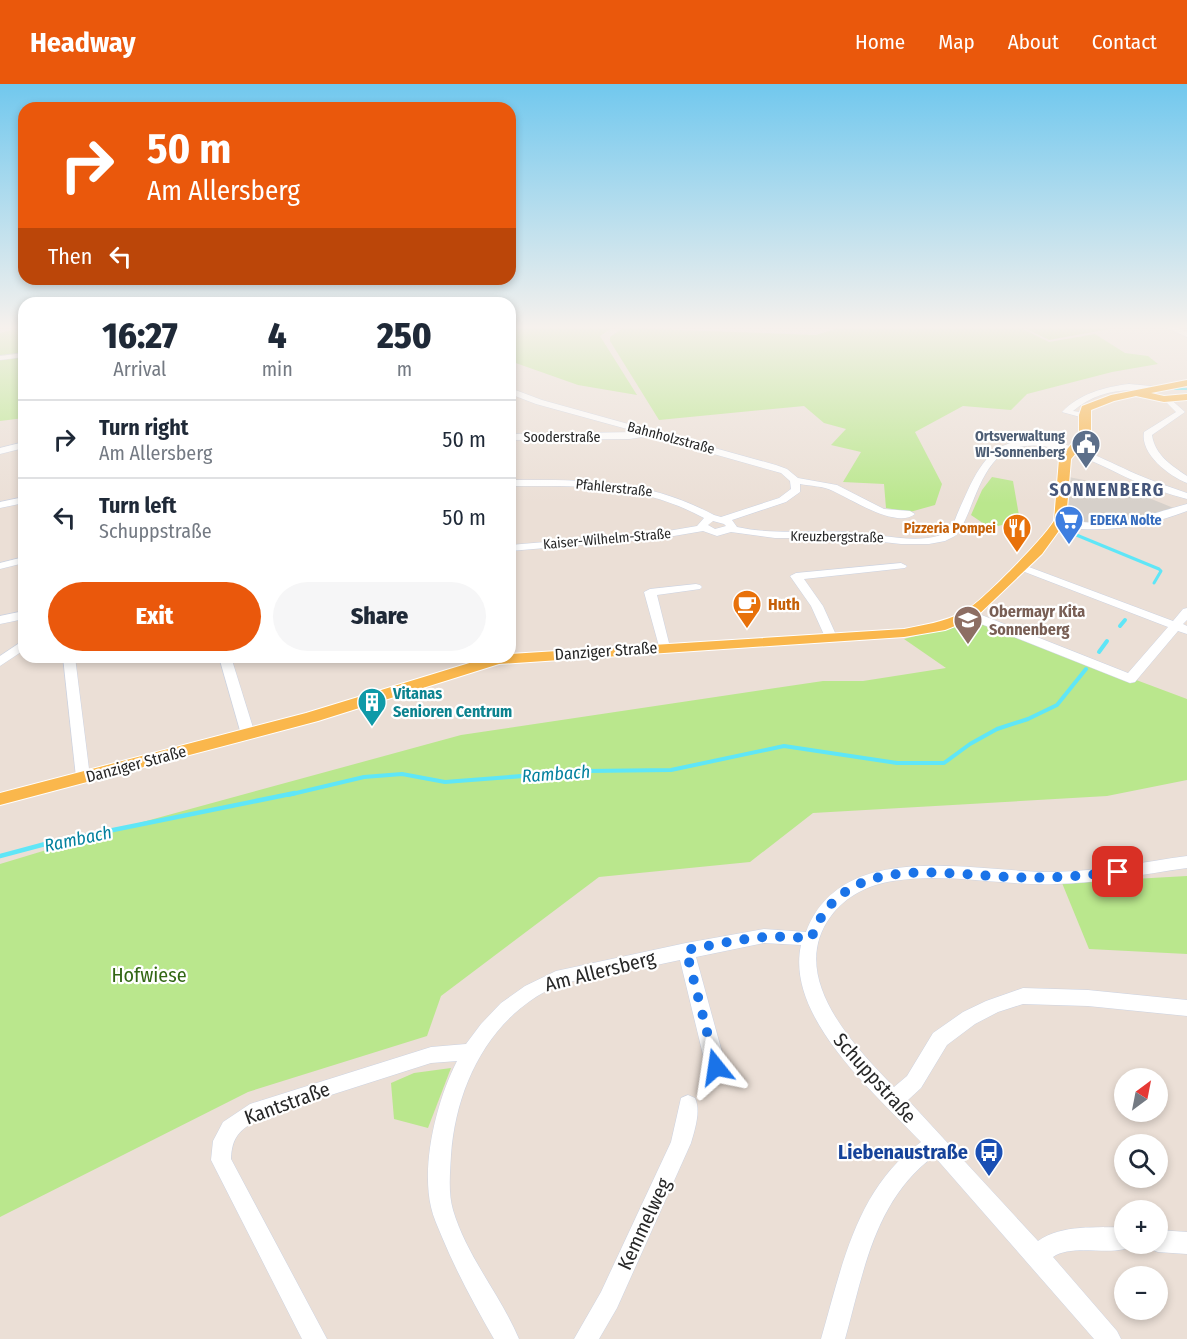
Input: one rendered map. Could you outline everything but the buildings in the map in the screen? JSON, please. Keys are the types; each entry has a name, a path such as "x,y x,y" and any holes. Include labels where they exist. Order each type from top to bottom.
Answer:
{"main road":[{"path":"1059,524 1065,461 1085,435 1086,408 1095,403 1172,386"},
{"path":"1135,393 1167,399 1187,397"},
{"name":"Danziger Straße","path":"516,658 929,630 970,615 1021,567 1059,524"},
{"name":"Danziger Straße","path":"0,799 348,707 484,663"}],"street":[{"path":"1084,415 1066,412 1078,402 1100,393 1136,387 1151,389"},
{"name":"Bahnholzstraße","path":"516,393 773,467 784,471 795,480 833,487 882,512 910,514"},
{"path":"1167,399 1181,412 1173,415 1147,434 1147,439 1161,462 1187,480"},
{"name":"Sooderstraße","path":"516,437 629,436 651,433"},
{"name":"Kreuzbergstraße","path":"728,524 785,536 848,535 916,541 938,539 955,531 987,465 1005,448 1031,443 1072,450 1146,482 1187,496"},
{"path":"0,451 18,447"},
{"path":"704,528 704,521 711,518 728,524 737,513 786,498 796,490 795,480"},
{"name":"Pfahlerstraße","path":"516,483 636,488 674,498 711,518"},
{"path":"0,505 18,501"},
{"path":"1059,524 1124,526 1148,521 1187,507"},
{"name":"Kaiser-Wilhelm-Straße","path":"516,548 654,536 704,528 718,532 728,524"},
{"path":"0,566 18,562"},
{"path":"831,637 817,606 796,576 901,566"},
{"path":"1021,567 1181,628"},
{"path":"664,648 650,592 696,587"},
{"path":"970,615 1130,679 1181,628 1187,612"},
{"path":"0,620 18,616"},
{"path":"0,662 18,648"},
{"path":"70,663 83,777"},
{"path":"227,663 248,734"},
{"name":"Schuppstraße","path":"1109,1339 936,1143 855,1062 832,1031 814,992 809,972 811,939 822,915 831,903 854,886 881,876 918,872 1057,878 1187,862"},
{"name":"Am Allersberg","path":"507,1339 485,1303 457,1248 441,1205 439,1161 447,1119 456,1086 471,1053 498,1019 535,987 556,978 764,936 777,935 811,939"},
{"path":"686,950 716,1067"},
{"path":"894,1100 914,1082 940,1039 969,1017 992,1006 1023,996 1088,998 1187,1008"},
{"name":"Kantstraße","path":"315,1339 221,1160 221,1143 227,1130 236,1121 257,1110 421,1058 452,1052 471,1053"},
{"name":"Kemmelweg","path":"586,1339 609,1300 681,1143 686,1127 688,1104"},
{"path":"832,1339 866,1230 882,1196 900,1171 936,1143"},
{"path":"1037,1255 1052,1244 1080,1239 1114,1238"},
{"path":"1168,1242 1187,1243"}],"green space":[{"path":"0,386 18,386 18,419 0,421"},
{"path":"581,386 631,386 637,395"},
{"path":"638,386 1060,386 1027,394 1011,410 963,406 915,432 942,484 935,505 910,512 886,508 884,484 843,482 861,452 831,445 846,429 824,423 804,406 659,420"},
{"path":"992,477 1013,481 1021,527 1012,531 1002,525 990,528 971,515 982,490"},
{"name":"Hofwiese","path":"976,620 1187,699 1187,780 1107,796 813,813 750,862 599,877 441,996 427,1036 248,1092 0,1217 0,864 106,832 461,735 823,681 863,681 946,668 904,639"},
{"path":"1187,876 1187,954 1089,949 1062,883"},
{"path":"451,1068 428,1128 394,1119 391,1083 414,1073"}],"shaded area":[{"path":"1069,477 1127,489 1176,509 1122,524 1076,524 1066,520"}],"waterway":[{"name":"Rambach","path":"1175,389 1187,389"},
{"name":"Rambach","path":"1074,534 1159,569 1161,571 1154,583"},
{"name":"Rambach","path":"1120,626 1125,620"},
{"name":"Rambach","path":"1099,652 1107,641"},
{"name":"Rambach","path":"288,795 364,777 402,774 445,782 587,771 671,770 784,746 897,763 944,763 970,744 997,729 1028,719 1057,705 1086,669"},
{"name":"Rambach","path":"0,856 49,843 295,793"}],"place":[{"name":"Ortsverwaltung WI-Sonnenberg","path":"1086,470"},
{"name":"EDEKA Nolte","path":"1069,546"},
{"name":"Pizzeria Pompei","path":"1017,554"},
{"name":"Huth","path":"747,630"},
{"name":"Obermayr Kita Sonnenberg","path":"968,646"},
{"name":"Vitanas Senioren Centrum","path":"372,728"},
{"name":"Liebenaustraße","path":"989,1178"}],"district":[{"name":"SONNENBERG","path":"1107,490"}],"route":[{"path":"716,1067 686,950 764,936 777,935 811,939 815,926 831,903 854,886 881,876 926,872 1012,878 1057,878 1118,872"}]}
